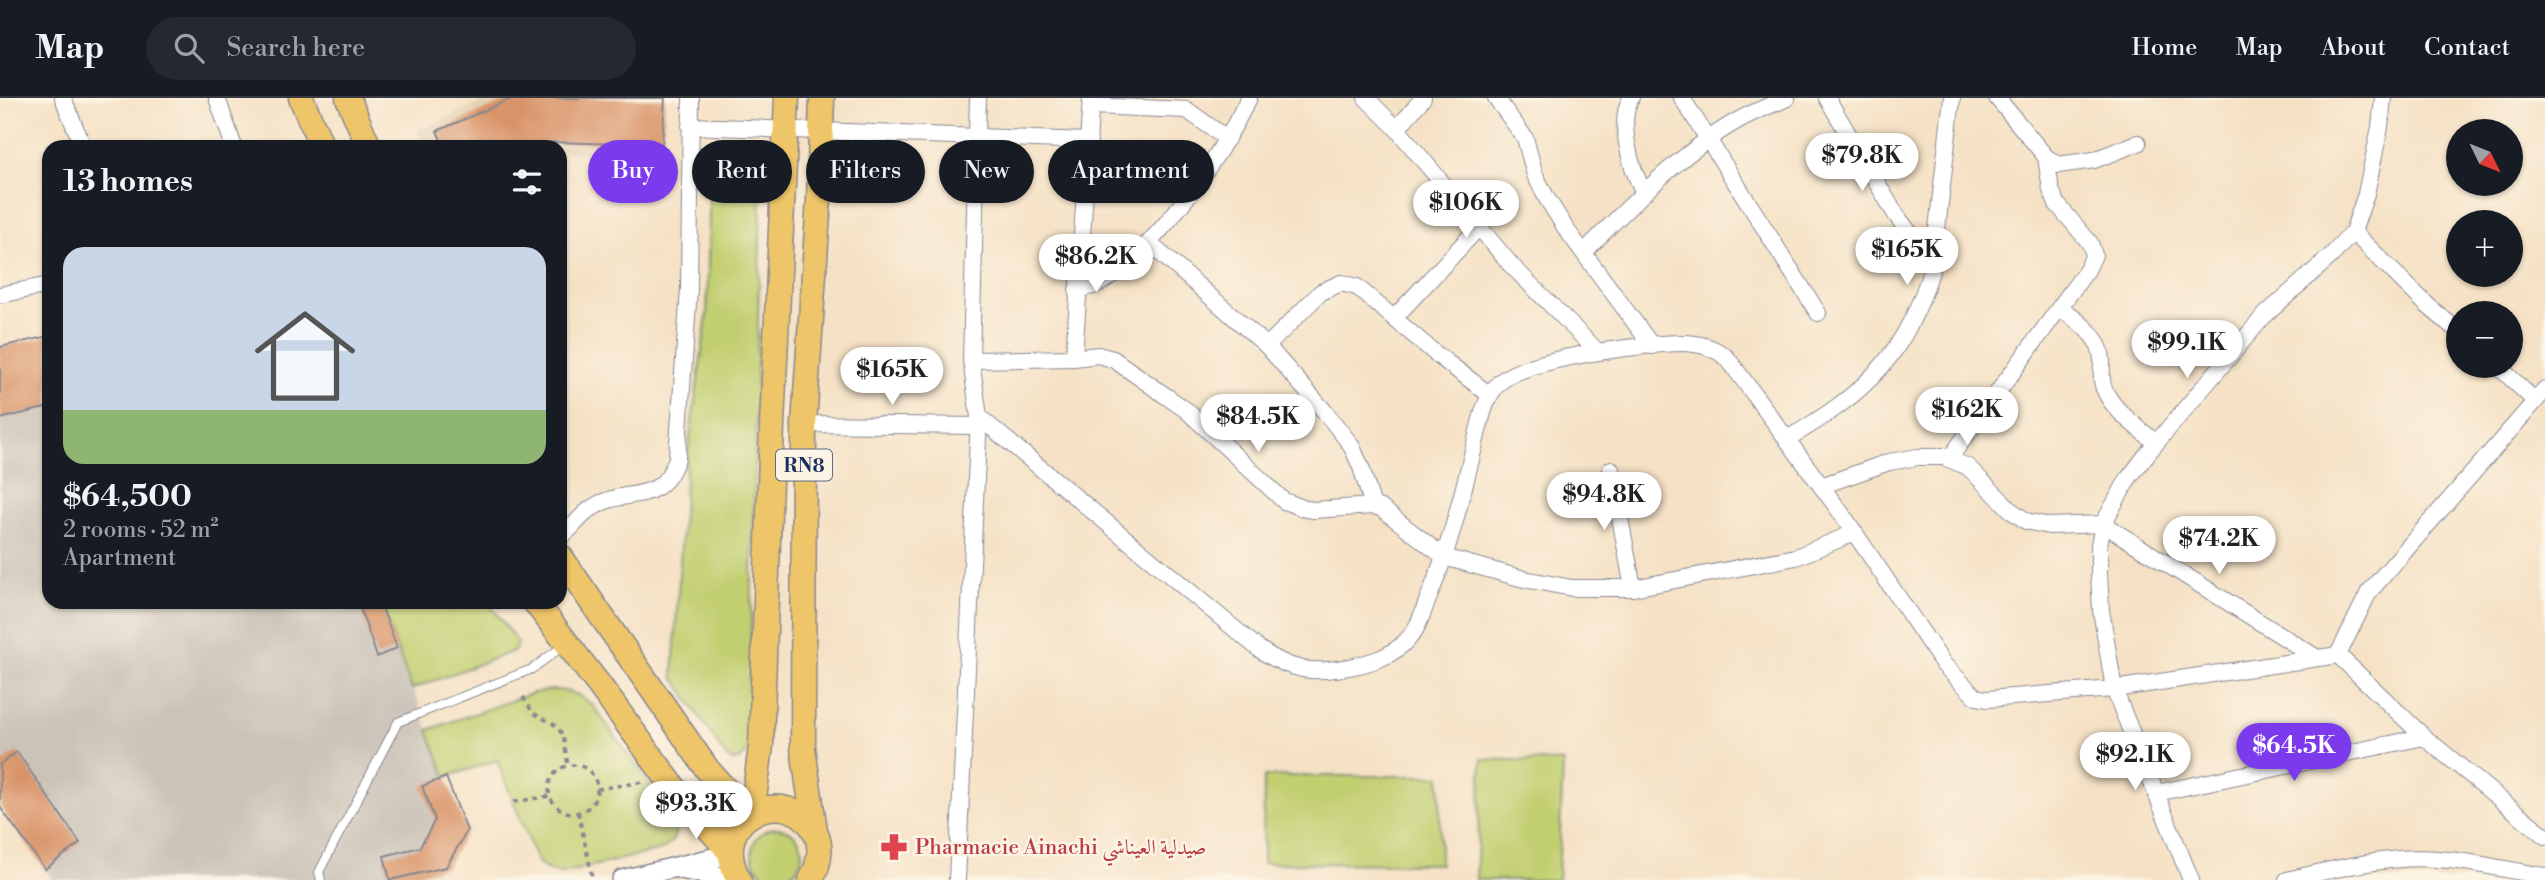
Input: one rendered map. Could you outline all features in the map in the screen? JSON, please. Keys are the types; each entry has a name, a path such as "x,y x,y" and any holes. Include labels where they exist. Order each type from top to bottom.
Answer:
{"main road":[{"path":"300,98 319,140"},
{"path":"348,98 366,140"},
{"name":"RN8","path":"730,853 735,832 750,815 761,746 772,425 788,98"},
{"name":"RN8","path":"811,880 820,857 803,748 804,424 822,98"},
{"path":"567,566 707,769 750,815 766,808 780,808 794,812 806,820 814,831"},
{"path":"540,609 678,793 730,853 732,868 739,880"},
{"path":"599,685 632,662"},
{"path":"761,746 803,748"},
{"path":"678,793 707,769"}],"street":[{"path":"64,98 80,140"},
{"path":"217,98 232,140"},
{"path":"567,533 593,507 611,499 640,495 663,483 672,472 677,458 689,289 691,98"},
{"path":"957,880 979,421 971,360 978,98"},
{"path":"1077,289 1096,285 1135,257 1149,243 1217,155 1249,98"},
{"path":"1366,98 1397,129 1511,265 1597,351"},
{"path":"1397,129 1423,98"},
{"path":"1496,98 1525,138 1535,175 1546,197 1652,346"},
{"path":"1631,98 1626,113 1628,154 1634,175 1644,192"},
{"path":"1682,98 1818,313"},
{"path":"1584,252 1644,192 1686,155 1747,116 1787,98"},
{"path":"1827,98 1896,215 1933,264"},
{"path":"1787,439 1865,385 1895,351 1912,321 1926,290 1933,264 1952,98"},
{"path":"1997,98 2046,156 2058,165 2094,160 2138,143"},
{"path":"2191,880 2114,689 2103,621 2099,574 2099,545 2103,524 2128,479 2263,317 2332,255 2353,232 2366,194 2380,127 2377,99"},
{"path":"1089,140 1091,102 1187,110 1227,139"},
{"path":"690,126 1062,140"},
{"path":"1949,459 2061,308 2094,255 2090,243 2057,204 2051,190 2046,156"},
{"path":"1074,358 1084,203"},
{"path":"1395,317 1479,226"},
{"path":"2353,232 2446,321"},
{"path":"1149,243 1267,346 1326,412 1351,445 1373,506"},
{"path":"1267,346 1321,292 1341,283 1357,287 1436,354 1490,395"},
{"path":"0,295 42,286"},
{"path":"2061,308 2093,335 2101,349 2101,378 2111,403 2156,443"},
{"path":"804,424 979,421 1259,649 1289,666 1317,671 1362,664 1385,656 1405,642 1416,629 1444,557 1485,408 1490,395 1507,377 1528,368 1597,351 1707,345 1719,350 1728,359 1821,486 1944,665 1976,696 1987,699 2114,689 2337,655"},
{"path":"971,360 1098,355 1112,359 1186,410 1284,501 1314,510 1373,506 1381,508 1444,557 1572,589 1633,589 1796,557 1854,533"},
{"path":"2337,655 2369,592 2540,395 2515,378"},
{"path":"1821,486 1889,462 1917,457 1949,459 1968,467 2012,512 2026,521 2049,526 2103,524 2317,658"},
{"path":"1611,469 1633,589"},
{"path":"2337,655 2424,737 2545,835"},
{"path":"2156,793 2424,737"},
{"path":"671,874 730,853"},
{"path":"2287,880 2413,859 2439,859 2545,876"},
{"path":"622,880 671,874 739,880"}],"lane":[{"path":"321,880 319,872 398,722 532,669 567,643"}],"path":[{"path":"523,696 533,713 555,725 563,735 568,765"},
{"path":"568,765 584,767 595,778 597,789 594,801 589,807 578,812 559,809 550,796 551,780 561,768 568,765"},
{"path":"597,789 648,782"},
{"path":"514,802 550,796"},
{"path":"578,812 593,880"}],"shaded area":[{"path":"492,98 665,98 663,140 588,140 588,153 567,152 567,140 422,140 418,130"},
{"path":"42,338 42,609 383,609 467,831 446,867 397,880 53,880 0,807 0,347"}],"green space":[{"path":"709,203 761,203 748,749 742,758 732,761 724,754 673,676 686,465 707,316"},
{"path":"383,609 493,609 518,643 514,651 412,689"},
{"path":"552,690 575,694 594,707 676,821 674,838 666,847 562,873 551,871 537,861 497,760 446,777 428,730 533,693"},
{"path":"1482,759 1563,762 1558,880 1476,880"},
{"path":"1264,776 1440,776 1440,864 1263,863"},
{"path":"777,828 794,836 802,853 794,870 777,878 760,870 752,853 760,836"}],"building":[{"path":"513,98 665,98 662,140 588,140 588,143 567,142 567,140 441,140 437,131"},
{"path":"42,338 42,409 0,419 0,347"},
{"path":"360,609 383,609 397,648 377,657"},
{"path":"17,752 80,843 45,869 0,807 0,764"},
{"path":"446,777 467,831 446,867 390,880 384,856 420,847 435,820 422,786"}],"place":[{"name":"Pharmacie Ainachi صيدلية العيناشي","path":"894,847"}]}
